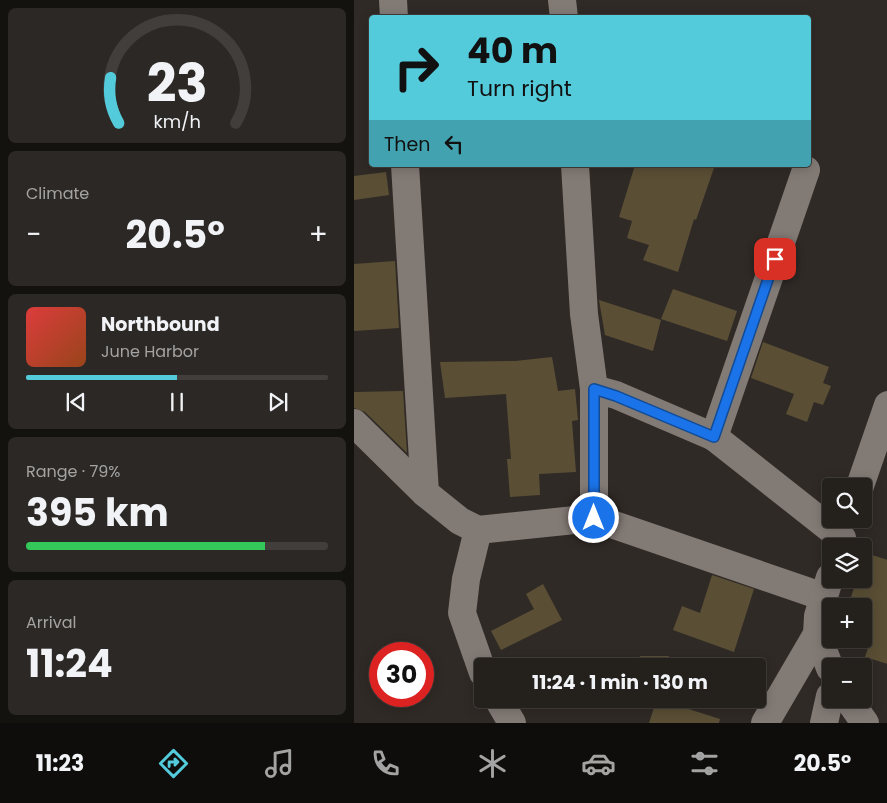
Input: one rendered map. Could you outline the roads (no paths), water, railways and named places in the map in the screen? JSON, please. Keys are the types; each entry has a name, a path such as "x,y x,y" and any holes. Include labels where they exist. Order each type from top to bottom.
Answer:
{"street":[{"path":"393,0 394,15"},
{"path":"562,0 564,15"},
{"path":"406,167 425,493"},
{"path":"575,167 584,314 594,389 594,518"},
{"path":"714,437 806,170"},
{"path":"594,389 616,396 714,437 844,534"},
{"path":"863,478 887,405"},
{"path":"354,423 425,493 460,521 478,530 594,518 822,586"},
{"path":"478,530 466,579 462,613 478,658"},
{"path":"826,658 817,634 818,616 827,588"},
{"path":"765,723 817,634"},
{"path":"503,708 512,723"},
{"path":"824,723 827,708"},
{"path":"854,708 865,723"}]}
